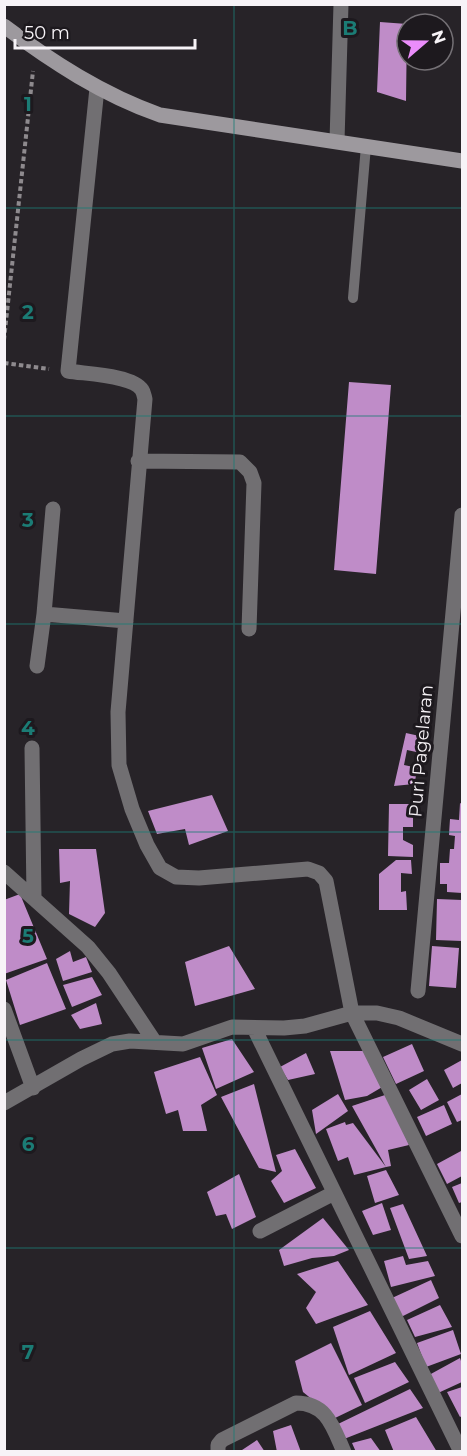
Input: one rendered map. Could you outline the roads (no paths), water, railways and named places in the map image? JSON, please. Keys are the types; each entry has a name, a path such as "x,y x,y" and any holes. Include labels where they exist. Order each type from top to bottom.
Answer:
{"street":[{"path":"337,141 341,4"},
{"path":"4,26 35,49 98,88 130,105 160,115 462,161"},
{"path":"98,88 68,371 126,379 142,390 145,399 118,712 119,765 132,809 147,845 160,868 176,877 199,878 308,869 320,873 329,889 352,1013 462,1236"},
{"path":"138,460 240,462 250,472 254,483 249,628"},
{"path":"37,666 53,508"},
{"name":"Puri Pagelaran","path":"418,991 462,515"},
{"path":"44,614 126,621"},
{"path":"32,747 34,898"},
{"path":"4,872 88,947 154,1041"},
{"path":"4,1010 33,1088"},
{"path":"4,1103 112,1044 154,1041 183,1044 224,1029 240,1026 254,1028 305,1026 352,1013 377,1013 399,1018 462,1044"},
{"path":"254,1028 461,1452"},
{"path":"260,1231 334,1193"},
{"path":"218,1452 218,1445 222,1440 296,1403 308,1403 319,1408 327,1418 344,1452"}],"lane":[{"path":"352,298 366,146"}]}
